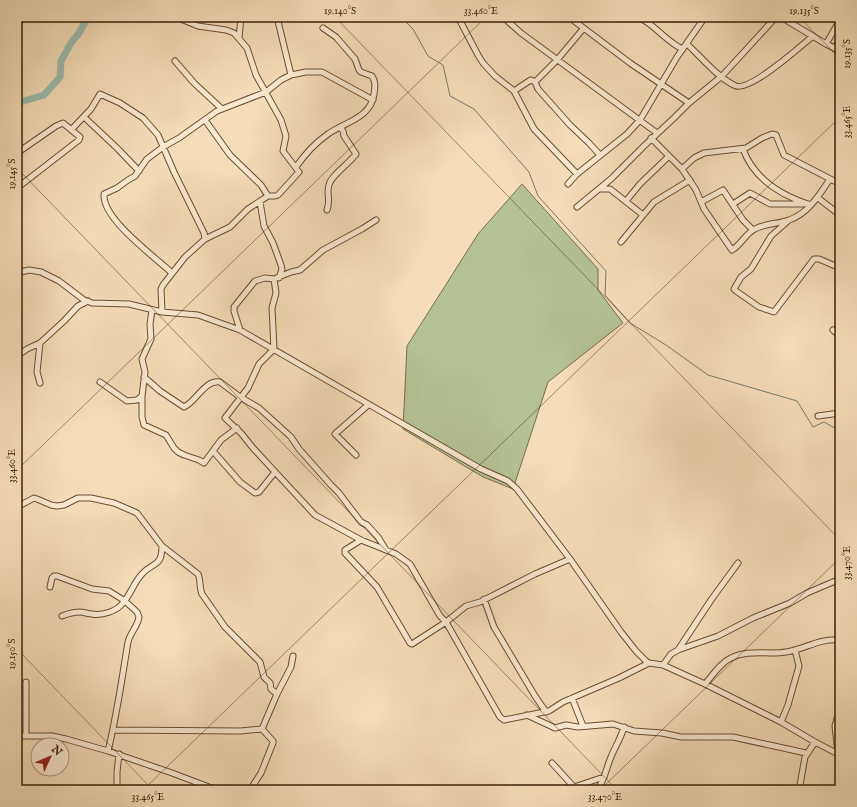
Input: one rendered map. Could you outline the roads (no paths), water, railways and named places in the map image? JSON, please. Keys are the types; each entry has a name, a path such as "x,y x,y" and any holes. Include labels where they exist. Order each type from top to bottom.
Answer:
{"street":[{"path":"162,312 162,285 188,254 205,240 230,227 248,209 268,196 275,196 282,191 299,172 284,154 283,146 286,138 281,120 254,69 247,48 234,33 226,30 198,26 176,17"},
{"path":"239,38 241,17"},
{"path":"277,17 291,76"},
{"path":"458,17 483,63 495,76 514,91 534,129 577,174"},
{"path":"503,17 521,33 657,133"},
{"path":"569,17 577,19 583,28 689,103"},
{"path":"638,17 646,21 677,46 685,46 722,76 737,86 752,82 780,63 813,36"},
{"path":"568,184 577,174 627,134 640,120 685,46 706,17"},
{"path":"577,207 611,179 651,138 689,103 722,76 776,17"},
{"path":"781,17 840,51"},
{"path":"826,44 840,20"},
{"path":"296,167 304,155 328,133 360,116 372,105 376,85 372,76 361,72 355,59 336,37 323,28"},
{"path":"535,82 557,60 583,28"},
{"path":"834,48 840,41"},
{"path":"175,61 194,83 222,109"},
{"path":"172,273 119,225 105,204 104,194 117,188 135,176 147,159 163,147 222,109 266,92 281,80 291,76 306,72 322,72 373,100"},
{"path":"514,91 531,80 535,82"},
{"path":"535,82 538,89 570,125 600,155"},
{"path":"72,129 91,109 100,94 120,102 148,122 161,139 174,172 204,233 205,240"},
{"path":"84,117 139,171"},
{"path":"205,120 230,155 261,185 268,196"},
{"path":"17,153 60,124 65,124 80,137 79,140 17,188"},
{"path":"327,210 330,201 328,191 330,181 356,154 340,127"},
{"path":"682,169 694,158 704,153 743,149 751,146 767,135 772,134 776,135 784,155 840,183"},
{"path":"651,138 682,169 690,180 701,202 732,250 753,230 766,225 788,220 798,215 818,198 830,179"},
{"path":"743,149 749,162 766,182 781,193 808,205"},
{"path":"626,201 640,184 668,156"},
{"path":"621,242 657,200 690,180"},
{"path":"598,189 610,189 643,215"},
{"path":"701,202 723,190 753,230"},
{"path":"732,204 750,193 770,204 808,205"},
{"path":"818,198 840,215"},
{"path":"260,202 264,226 273,243 282,269 276,278 276,293 272,308 274,348 259,364 248,388 225,418 237,428 253,448 315,515 361,540 396,554 410,564 440,616 446,622 500,717 504,720 546,712 572,698 649,663"},
{"path":"240,330 234,310 236,304 255,281 265,278 276,278 304,268 323,250 376,220"},
{"path":"788,220 771,236 752,269 741,276 735,286 734,289 736,291 759,307 774,312 814,259 819,259 840,268"},
{"path":"17,273 30,270 41,272 59,281 88,302"},
{"path":"17,356 40,343 78,306 88,302 129,304 162,312 198,315 240,330 274,348 368,405 481,469 512,484 570,559 626,638 642,658 649,663 663,665 705,684 781,722 839,755"},
{"path":"152,310 150,324 151,339 142,359 144,369 142,417 144,425 166,435 178,452 204,463 221,440 237,428"},
{"path":"833,330 840,336"},
{"path":"40,343 37,372 40,383"},
{"path":"144,377 160,391 184,407 194,400 205,387 217,381 259,408 291,437 299,449 339,493 361,522 367,525 378,537 386,550"},
{"path":"100,382 127,401 137,400 142,396"},
{"path":"356,456 335,434 368,405"},
{"path":"818,416 840,413"},
{"path":"213,450 240,482 255,493 259,492 275,472"},
{"path":"17,507 34,498 50,505 57,506 64,505 78,498 91,498 114,503 137,513 162,546 198,574 199,588 202,594 225,627 260,662 264,677 270,683 271,689 276,694"},
{"path":"361,540 344,553 376,587 412,644 446,622 463,608 570,559"},
{"path":"62,616 82,612 94,615 107,613 118,608 125,601 142,574 158,562 162,552 162,546"},
{"path":"678,650 711,600 738,564"},
{"path":"50,587 52,578 57,576 96,590 108,590 125,601 137,612 139,616 128,641 118,710 108,751"},
{"path":"663,665 671,654 678,650 718,636 753,618 790,603 813,590 840,579"},
{"path":"484,599 494,627 546,712"},
{"path":"705,684 722,665 732,657 747,654 783,653 827,639 840,640"},
{"path":"781,722 788,705 799,666 796,650"},
{"path":"262,729 276,694 291,668 293,656"},
{"path":"26,682 26,736"},
{"path":"572,698 582,726"},
{"path":"839,755 837,727 840,708"},
{"path":"527,715 552,728 566,725 582,726 613,724 634,731 686,737 733,737 806,753"},
{"path":"597,790 604,778 611,756 621,737 624,727"},
{"path":"113,730 240,731 262,729"},
{"path":"250,790 262,773 273,743 273,741 262,729"},
{"path":"17,736 58,737 119,754 172,772 217,790"},
{"path":"800,790 803,764 806,753 815,742"},
{"path":"117,790 119,754"},
{"path":"552,763 574,787 604,778"}],"waterway":[{"path":"17,103 44,95 60,77 61,61 88,17"},
{"path":"401,17 413,29 428,56 443,65 450,96 474,109 529,172 538,196 606,271 605,295 630,323 666,345 708,375 797,401 813,427 824,422 840,431"}]}
